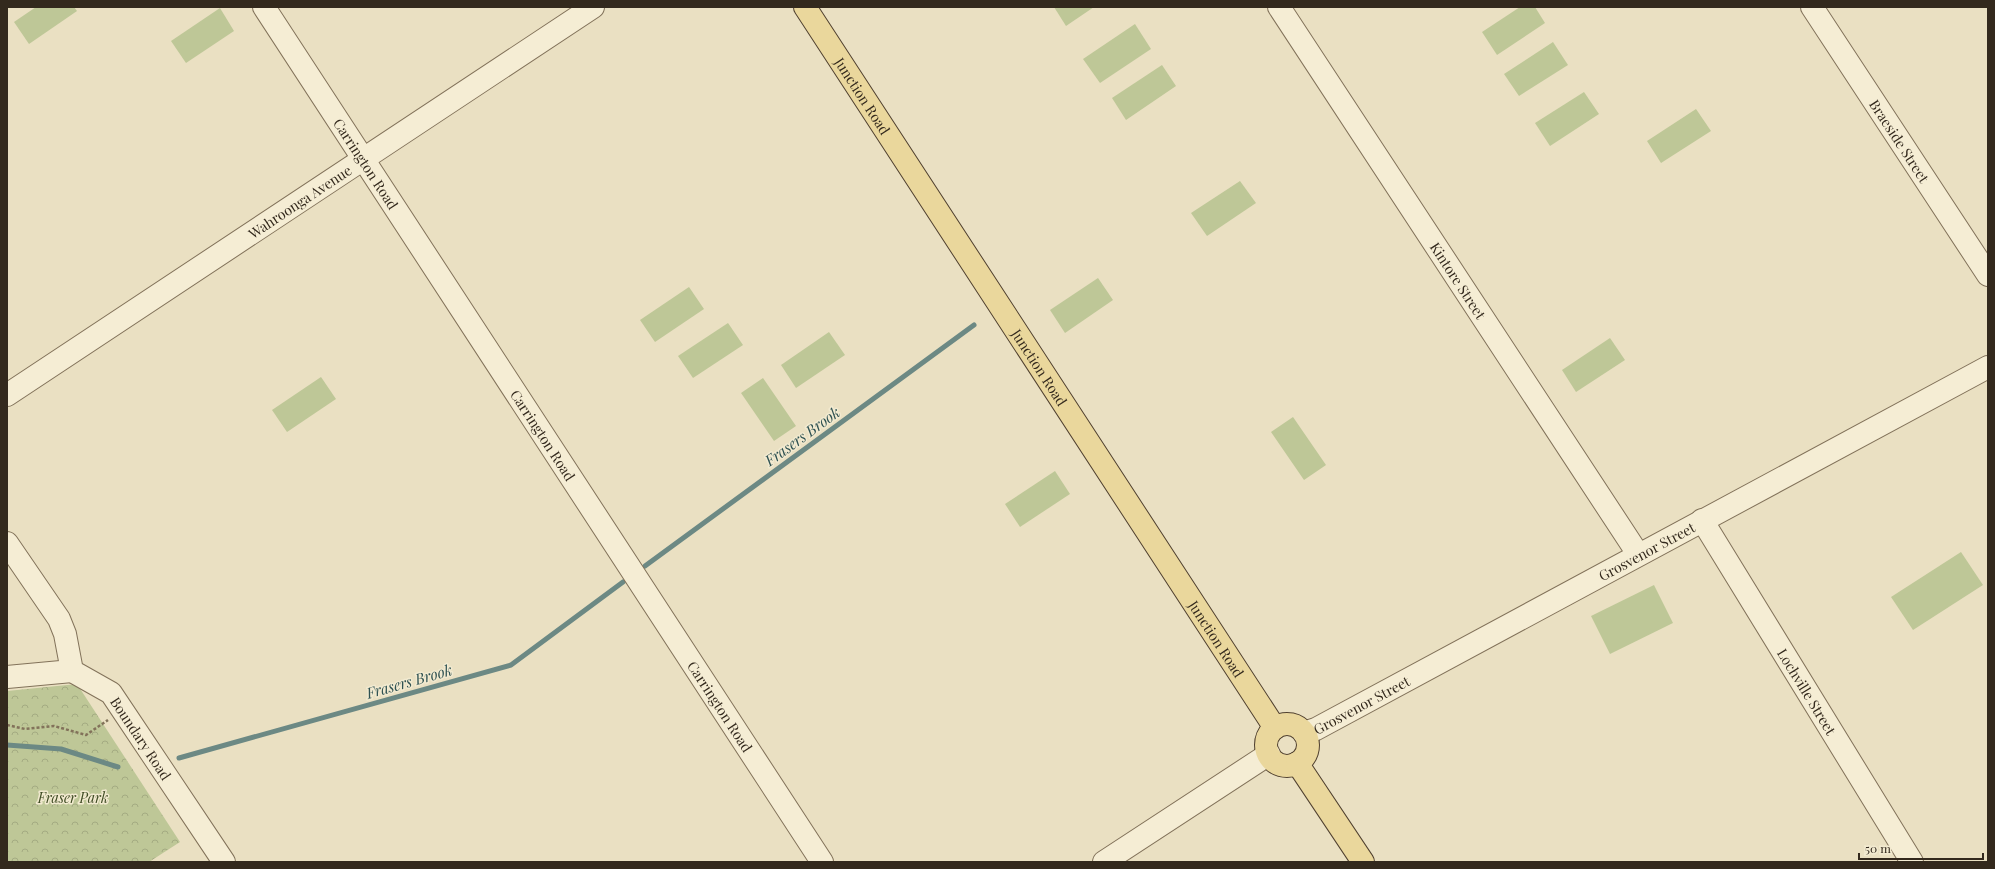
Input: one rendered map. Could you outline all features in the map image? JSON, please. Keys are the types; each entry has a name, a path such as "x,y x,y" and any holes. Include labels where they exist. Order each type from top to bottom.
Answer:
{"main road":[{"name":"Junction Road","path":"805,7 1274,728"},
{"path":"1285,724 1290,724 1296,726 1304,733 1307,738 1307,749 1305,755 1297,763 1281,765 1272,759 1266,743 1274,728 1285,724"},
{"path":"1297,763 1363,862"}],"street":[{"name":"Carrington Road","path":"264,7 822,862"},
{"name":"Wahroonga Avenue","path":"7,395 593,7"},
{"name":"Kintore Street","path":"1279,7 1638,554"},
{"name":"Braeside Street","path":"1812,7 1988,275"},
{"name":"Grosvenor Street","path":"1304,733 1316,729 1638,554 1988,367"},
{"name":"Lochville Street","path":"1702,520 1912,862"},
{"path":"7,544 59,619 65,634 72,671 7,677"},
{"name":"Boundary Road","path":"72,671 111,693 224,862"},
{"path":"1104,862 1269,754"}],"path":[{"path":"7,725 25,729 54,726 86,735 123,710"}],"green space":[{"path":"36,7 74,7 77,11 29,44 14,22"},
{"path":"1054,7 1094,7 1066,26"},
{"path":"1520,7 1535,7 1545,23 1497,55 1482,32"},
{"path":"220,8 234,31 186,63 171,41"},
{"path":"1135,24 1151,49 1100,83 1083,59"},
{"path":"1553,42 1568,65 1519,96 1504,74"},
{"path":"1162,65 1176,86 1126,120 1112,98"},
{"path":"1584,92 1599,114 1550,146 1535,123"},
{"path":"1696,109 1711,131 1661,163 1647,141"},
{"path":"1240,181 1256,203 1207,236 1191,213"},
{"path":"1098,278 1113,300 1065,333 1050,310"},
{"path":"689,287 704,309 655,342 640,320"},
{"path":"728,323 743,345 693,378 678,356"},
{"path":"829,332 845,355 796,388 781,365"},
{"path":"1610,338 1625,360 1576,392 1562,370"},
{"path":"321,377 336,399 287,432 272,410"},
{"path":"763,378 796,426 774,441 741,393"},
{"path":"1293,417 1326,465 1304,480 1271,432"},
{"path":"1055,471 1070,494 1020,527 1005,504"},
{"path":"1961,552 1983,585 1913,630 1891,597"},
{"path":"1654,585 1673,623 1610,654 1591,616"},
{"name":"Fraser Park","path":"77,684 180,842 149,862 7,862 7,691"}],"waterway":[{"name":"Frasers Brook","path":"645,566 974,325"},
{"name":"Frasers Brook","path":"179,758 511,665 623,582"},
{"name":"Frasers Brook","path":"7,745 61,749 118,767"}]}
